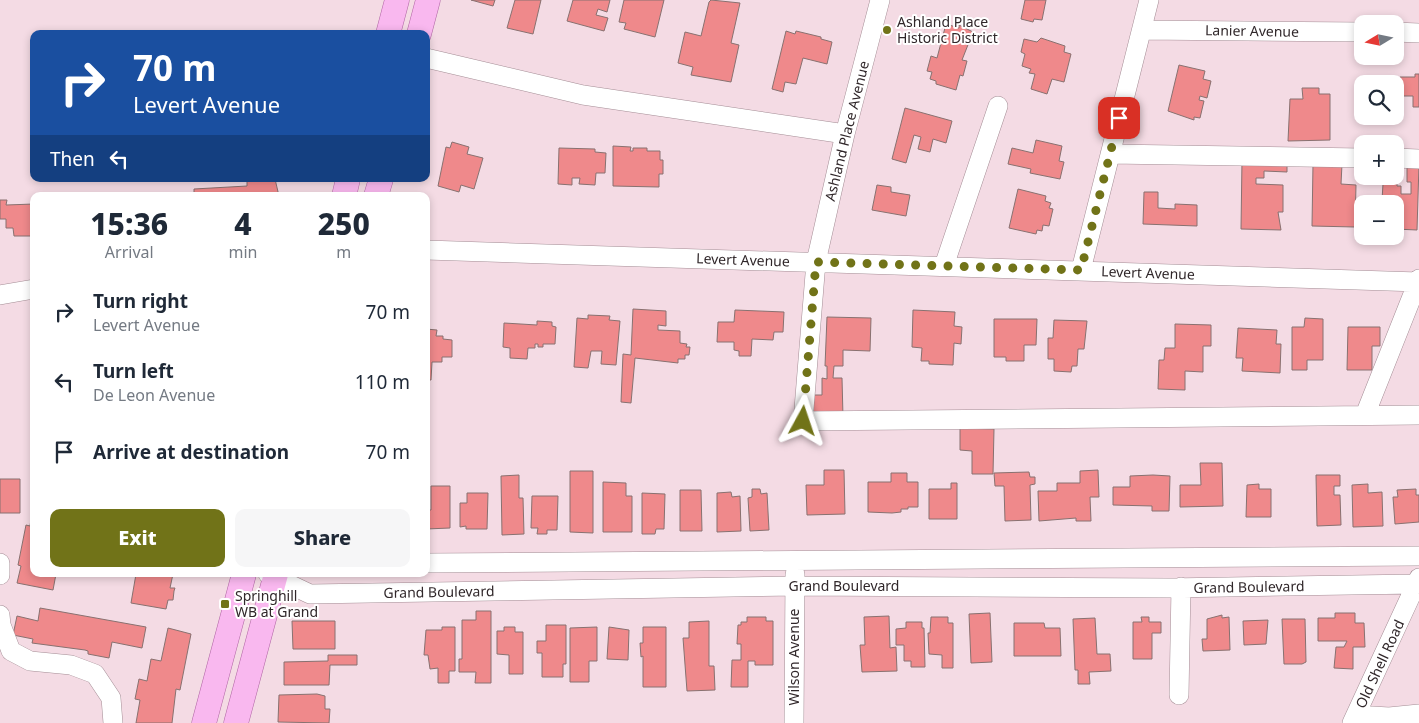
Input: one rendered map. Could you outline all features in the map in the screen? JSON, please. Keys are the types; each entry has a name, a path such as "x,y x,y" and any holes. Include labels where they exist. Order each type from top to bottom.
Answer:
{"main road":[{"path":"389,30 397,0"},
{"path":"420,30 428,0"},
{"path":"204,723 243,577"},
{"path":"236,723 274,577"}],"street":[{"name":"Ashland Place Avenue","path":"880,0 845,134 816,262 803,421 1365,415"},
{"path":"1081,270 1149,0"},
{"name":"Lanier Avenue","path":"1142,30 1354,32"},
{"path":"1404,32 1419,33"},
{"path":"430,59 584,95 845,134"},
{"path":"944,266 998,106"},
{"path":"1110,154 1354,158"},
{"path":"1404,158 1419,159"},
{"name":"Levert Avenue","path":"430,250 1419,281"},
{"path":"1419,281 1365,415 1419,415"},
{"path":"0,295 30,291"},
{"name":"Grand Boulevard","path":"430,564 1419,556"},
{"name":"Wilson Avenue","path":"794,723 795,560"},
{"path":"0,563 0,575"},
{"name":"Grand Boulevard","path":"280,577 310,594 794,586 1180,588 1418,581"},
{"name":"Old Shell Road","path":"1354,719 1418,581"},
{"path":"1179,694 1180,588"},
{"path":"0,615 1,626 11,651 30,661 71,665 95,674 111,698 113,723"},
{"path":"1354,719 1419,714"}],"building":[{"path":"471,0 495,0 493,6"},
{"path":"515,0 541,0 533,34 507,28"},
{"path":"573,0 610,0 607,12 598,9 596,15 608,18 604,31 567,21"},
{"path":"624,0 664,0 655,37 624,29 626,23 619,22"},
{"path":"711,0 740,3 731,43 739,45 731,82 691,75 693,67 678,63 685,32 701,36"},
{"path":"1025,0 1046,0 1042,20 1034,19 1033,22 1021,19"},
{"path":"946,24 959,28 959,25 973,32 962,60 967,61 963,76 960,75 956,90 936,84 936,81 930,79 932,72 927,71 931,56 937,58"},
{"path":"786,31 795,34 796,31 821,37 821,39 832,42 827,64 803,58 796,84 785,82 783,92 772,89"},
{"path":"1041,38 1065,46 1064,52 1071,54 1064,82 1052,79 1047,94 1031,89 1035,74 1029,73 1031,69 1022,66 1025,54 1021,52 1024,39 1037,42"},
{"path":"1179,65 1205,71 1203,79 1211,81 1207,98 1200,96 1199,100 1204,101 1200,118 1194,117 1194,120 1168,111"},
{"path":"1415,74 1419,74 1419,107 1413,107 1413,96 1404,96 1404,77 1415,77"},
{"path":"1302,88 1319,88 1319,94 1330,94 1330,140 1288,141 1290,99 1303,99"},
{"path":"905,108 952,121 946,143 933,139 930,152 918,149 921,137 914,135 906,163 892,159"},
{"path":"1036,140 1062,146 1059,161 1064,162 1060,179 1030,173 1031,169 1008,164 1012,148 1033,153"},
{"path":"452,142 469,147 467,154 483,158 474,189 461,185 459,192 438,186 446,147 450,148"},
{"path":"613,146 631,147 630,151 633,151 633,148 647,148 647,151 660,151 660,160 663,160 663,174 659,174 659,187 613,186"},
{"path":"559,148 595,149 595,152 606,153 605,173 596,173 595,185 579,184 580,178 572,178 572,185 558,184"},
{"path":"1242,160 1287,161 1287,172 1264,171 1264,178 1256,178 1256,184 1283,185 1283,212 1278,212 1281,230 1241,229"},
{"path":"1313,164 1342,164 1341,184 1356,185 1356,195 1354,195 1354,227 1312,226"},
{"path":"1419,164 1417,230 1404,229 1404,195 1382,195 1383,185 1401,186 1401,194 1411,194 1411,182 1407,182 1407,168"},
{"path":"247,182 276,182 278,192 194,192 194,189 247,186"},
{"path":"877,185 891,187 891,192 910,195 906,216 872,210"},
{"path":"1018,189 1046,196 1045,201 1051,203 1049,208 1053,209 1049,226 1043,225 1042,231 1037,230 1036,234 1009,228"},
{"path":"1144,192 1158,192 1158,208 1175,209 1175,204 1197,205 1197,226 1143,224"},
{"path":"0,200 7,200 6,205 30,204 30,236 14,236 13,228 6,228 6,219 0,219"},
{"path":"633,309 666,311 666,326 658,325 658,330 680,331 680,343 687,344 686,347 690,347 689,355 685,355 685,359 678,359 678,363 635,358 631,403 621,402 623,354 631,355"},
{"path":"735,310 784,312 783,332 774,332 773,340 752,339 751,356 739,356 739,351 734,350 734,342 717,342 718,322 734,322"},
{"path":"913,310 955,312 954,326 962,327 961,344 954,343 953,365 929,364 929,361 921,361 922,348 912,347"},
{"path":"588,315 610,316 609,320 620,321 616,365 601,364 602,351 591,351 588,368 574,367 577,318 588,319"},
{"path":"827,317 871,318 870,351 843,350 843,366 834,366 833,378 842,378 843,417 811,416 812,395 822,395 822,378 827,379 827,366 825,366"},
{"path":"1305,318 1323,319 1323,360 1307,360 1307,370 1292,370 1292,327 1304,327"},
{"path":"994,319 1037,319 1036,345 1024,345 1024,361 1006,361 1006,357 994,357"},
{"path":"1054,320 1087,321 1084,349 1078,349 1077,366 1072,366 1071,372 1054,371 1054,359 1048,359 1048,338 1053,338"},
{"path":"537,321 552,322 552,326 556,327 555,344 543,344 543,347 538,347 538,344 535,344 535,348 528,348 527,359 510,358 510,348 503,347 504,323 537,325"},
{"path":"1175,324 1211,325 1211,346 1203,346 1203,372 1185,371 1185,390 1158,389 1159,360 1164,360 1165,348 1175,348"},
{"path":"1348,327 1380,327 1380,346 1372,346 1372,370 1347,370"},
{"path":"1238,328 1277,330 1276,344 1281,344 1280,373 1242,371 1243,358 1236,358"},
{"path":"430,329 437,330 436,336 443,336 443,339 452,340 452,357 442,357 442,362 432,362 431,380"},
{"path":"960,428 994,429 993,474 972,474 972,451 960,450"},
{"path":"1200,463 1222,463 1223,506 1180,507 1180,485 1201,485"},
{"path":"824,470 844,470 845,514 807,515 806,485 824,485"},
{"path":"1098,470 1099,497 1090,497 1091,521 1076,521 1076,518 1039,521 1038,491 1057,491 1057,483 1080,483 1080,471"},
{"path":"570,471 593,471 593,533 570,532"},
{"path":"1029,472 1030,477 1035,477 1035,484 1030,485 1031,520 1005,521 1004,486 995,486 994,473"},
{"path":"891,473 907,473 907,482 918,482 918,507 908,507 908,509 901,509 901,512 892,513 868,512 868,482 891,482"},
{"path":"519,475 519,498 523,498 524,534 502,535 501,476"},
{"path":"1316,475 1340,475 1340,486 1334,486 1334,495 1340,495 1341,525 1317,526"},
{"path":"1130,476 1170,476 1169,511 1152,511 1152,506 1113,505 1113,487 1130,487"},
{"path":"0,479 20,479 20,513 0,513"},
{"path":"603,482 626,483 626,496 632,496 632,532 603,532"},
{"path":"951,483 957,483 957,519 929,519 929,489 951,489"},
{"path":"1259,484 1259,489 1271,489 1271,517 1246,517 1247,485"},
{"path":"1368,484 1368,493 1382,492 1383,526 1353,527 1352,485"},
{"path":"431,486 450,486 450,528 430,529"},
{"path":"752,489 760,489 761,494 767,493 769,530 750,531 748,498 752,497"},
{"path":"1416,489 1416,495 1419,495 1419,522 1395,524 1393,497 1398,497 1397,490"},
{"path":"680,490 701,490 702,531 680,531"},
{"path":"731,492 732,497 740,496 741,531 717,532 717,493"},
{"path":"467,493 488,493 487,529 466,529 466,526 460,527 460,503 467,503"},
{"path":"642,493 665,494 664,529 656,529 655,534 642,534"},
{"path":"532,496 558,496 557,530 547,530 547,534 537,534 538,528 531,528"},
{"path":"26,525 30,526 30,577 55,577 53,590 17,583 21,566 18,565"},
{"path":"135,577 172,577 170,588 175,588 173,600 168,600 166,609 131,603"},
{"path":"40,608 146,627 142,648 112,642 109,658 88,654 88,651 85,650 32,643 33,639 13,635 17,616 38,621"},
{"path":"476,611 491,611 491,683 475,683 476,672 459,672 459,659 462,659 462,620 476,620"},
{"path":"990,613 992,662 971,663 969,614"},
{"path":"1335,613 1355,613 1355,623 1364,623 1365,647 1353,647 1353,669 1334,668 1336,647 1344,647 1347,641 1318,641 1318,618 1335,618"},
{"path":"1222,615 1222,618 1229,617 1230,650 1203,651 1202,639 1207,639 1207,619"},
{"path":"889,616 890,648 896,647 897,671 862,672 860,645 865,645 864,617"},
{"path":"747,617 766,617 766,621 773,621 773,665 755,665 755,661 748,661 748,687 731,687 732,660 741,660 741,644 737,644 738,625 741,625 741,622 747,622"},
{"path":"931,617 948,617 948,623 953,623 953,668 942,668 942,655 929,654 928,633 930,633"},
{"path":"1141,617 1149,617 1149,622 1161,622 1161,633 1152,633 1152,659 1133,659 1133,622 1142,622"},
{"path":"1095,618 1097,654 1110,654 1111,671 1089,672 1090,684 1078,684 1078,670 1075,670 1073,619"},
{"path":"1282,619 1305,619 1306,662 1302,664 1284,664"},
{"path":"1268,620 1266,644 1244,645 1243,621"},
{"path":"292,621 335,621 335,649 293,649"},
{"path":"709,621 709,666 714,666 715,690 687,691 683,638 689,638 689,622"},
{"path":"906,622 922,622 922,628 924,628 925,667 911,667 911,661 904,661 904,645 896,645 896,629 906,628"},
{"path":"1014,623 1044,623 1045,628 1060,628 1061,656 1014,656"},
{"path":"546,625 566,625 566,664 563,664 563,677 542,677 542,653 537,653 537,641 546,641"},
{"path":"442,627 455,627 455,671 449,671 449,683 438,683 438,668 430,669 428,655 424,655 426,630 442,630"},
{"path":"504,627 515,627 515,632 523,632 523,674 509,674 509,655 497,654 497,631 504,631"},
{"path":"597,627 597,661 589,661 589,682 570,682 570,628"},
{"path":"609,627 629,630 628,660 607,659"},
{"path":"643,627 666,627 666,687 643,687 643,656 641,657 640,643 643,643"},
{"path":"168,628 191,634 180,690 176,689 172,723 136,723 140,700 135,699 139,679 147,681 151,659 161,661"},
{"path":"328,655 357,655 357,665 330,665 329,685 284,685 284,662 328,661"},
{"path":"317,694 325,696 325,709 330,709 329,723 278,722 279,695"}],"place":[{"name":"Ashland Place Historic District","path":"887,30"},
{"name":"Springhill WB at Grand","path":"225,604"}],"route":[{"path":"803,421 816,262 1081,270 1119,118"}]}
